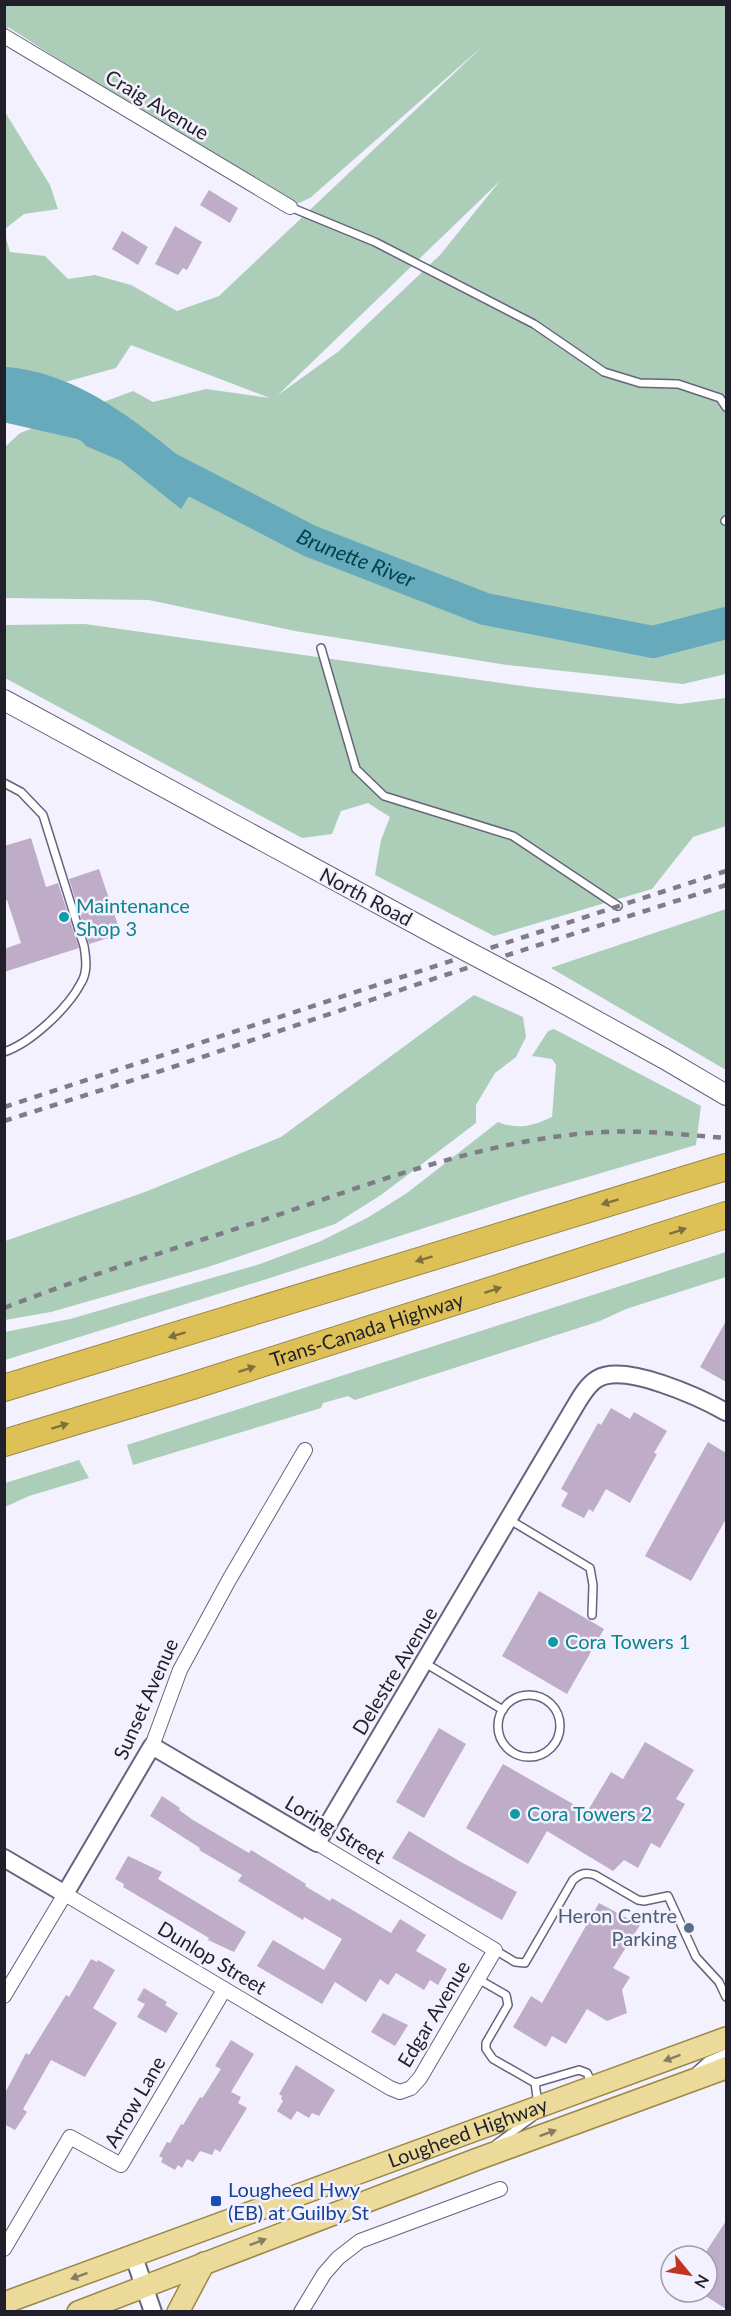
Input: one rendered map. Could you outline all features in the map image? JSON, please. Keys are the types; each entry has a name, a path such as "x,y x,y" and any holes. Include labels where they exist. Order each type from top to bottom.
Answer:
{"highway":[{"path":"4,1388 726,1167"},
{"name":"Trans-Canada Highway","path":"4,1443 214,1379 726,1215"}],"main road":[{"name":"North Road","path":"4,700 542,991 726,1095"},
{"name":"Lougheed Highway","path":"4,2303 726,2038"},
{"name":"Lougheed Highway","path":"81,2311 475,2160 726,2068"},
{"path":"178,2312 204,2263"}],"street":[{"name":"Craig Avenue","path":"4,36 290,207"},
{"name":"Delestre Avenue","path":"317,1843 589,1386 599,1377 621,1375 662,1384 703,1399 726,1412"},
{"name":"Sunset Avenue","path":"4,1996 152,1746 180,1670 229,1580 305,1450"},
{"name":"Loring Street","path":"152,1746 495,1950"},
{"name":"Dunlop Street","path":"4,1858 400,2092"},
{"name":"Edgar Avenue","path":"400,2092 411,2088 420,2078 495,1950"},
{"name":"Arrow Lane","path":"4,2249 70,2137 121,2165 224,1990"},
{"path":"301,2312 324,2274 338,2258 360,2241 500,2189"},
{"path":"134,2257 153,2312"}],"lane":[{"path":"290,207 375,242 534,324 604,372 640,383 678,384 720,398 726,407"},
{"path":"321,648 356,769 384,796 513,836 618,906"},
{"path":"4,783 21,792 43,815 84,946 87,963 82,982 38,1033 14,1049 4,1052"},
{"path":"510,1520 588,1565 593,1585 592,1615"},
{"path":"425,1663 502,1710"},
{"path":"530,1695 540,1697 556,1711 560,1721 560,1732 556,1742 541,1755 522,1757 513,1753 500,1738 498,1729 502,1710 519,1697 530,1695"},
{"path":"495,1950 515,1962 525,1963 573,1880 587,1872 638,1900 668,1896 696,1957 719,1982 726,1997"},
{"path":"478,1979 508,1999 508,2005 486,2043 488,2054 493,2059 535,2083 579,2070 587,2073 593,2087"},
{"path":"683,2083 707,2061 726,2053"},
{"path":"475,2160 513,2130 526,2123 539,2106 535,2083"}],"green space":[{"path":"5,5 726,5 726,674 683,684 507,665 295,631 149,600 5,598 5,447 20,433 133,391 153,402 206,389 270,398 131,345 116,368 11,397 5,396 4,231 10,252 45,256 68,279 95,275 131,285 177,311 219,296 484,45 310,198 290,207 8,27 5,33","holes":["500,181 440,255 339,351 278,395"]},
{"path":"5,112 50,185 58,209 24,214 5,229"},
{"path":"85,624 530,687 680,704 726,698 726,826 693,837 652,889 494,936 375,875 381,840 390,817 368,803 341,811 332,834 302,838 5,678 4,625"},
{"path":"726,909 726,1070 551,968 553,967"},
{"path":"474,995 523,1017 526,1037 516,1057 495,1073 476,1105 476,1123 381,1195 335,1224 208,1267 51,1312 5,1320 5,1241 145,1192 281,1137"},
{"path":"554,1029 701,1106 696,1145 520,1197 5,1360 5,1332 70,1319 260,1264 321,1241 367,1218 407,1193 498,1122 512,1126 525,1126 552,1117 556,1065 552,1059 532,1056 548,1031"},
{"path":"726,1252 726,1277 626,1309 600,1321 355,1400 348,1396 323,1403 321,1408 133,1465 127,1445"},
{"path":"79,1460 89,1478 29,1496 5,1507 5,1483"}],"water":[{"path":"5,367 33,371 60,379 86,391 135,421 158,439 202,475 181,509 121,461 86,446 57,413 5,416"}],"building":[{"path":"209,190 238,208 230,223 200,205"},
{"path":"175,226 202,242 187,270 183,268 178,275 155,264"},
{"path":"122,231 148,247 138,265 112,249"},
{"name":"Maintenance Shop 3","path":"31,838 46,887 58,883 79,948 4,972 4,949 21,943 7,900 4,901 4,846"},
{"path":"99,869 121,934 89,944 69,879"},
{"path":"726,1321 726,1382 700,1367"},
{"path":"611,1408 630,1419 634,1412 667,1431 630,1503 606,1489 593,1512 589,1509 584,1518 561,1506 568,1493 561,1489 598,1423 601,1425"},
{"path":"708,1442 726,1453 726,1519 691,1581 645,1556"},
{"name":"Cora Towers 1","path":"539,1591 604,1629 567,1694 502,1656"},
{"path":"439,1728 466,1744 424,1818 396,1802"},
{"path":"645,1742 694,1770 676,1799 685,1804 660,1848 651,1843 638,1868 624,1860 613,1871 547,1831 528,1864 466,1828 503,1764 587,1812 611,1772 623,1779"},
{"path":"162,1796 193,1820 249,1853 251,1850 330,1901 332,1898 391,1933 400,1919 426,1935 416,1951 447,1969 438,1985 430,1980 424,1990 396,1973 388,1985 380,1979 366,2002 335,1982 322,2004 257,1966 273,1940 324,1970 342,1939 304,1917 303,1920 238,1881 242,1875 199,1850 200,1848 150,1816"},
{"path":"409,1831 517,1892 502,1920 392,1858"},
{"path":"128,1856 162,1872 158,1879 246,1932 234,1952 208,1940 209,1938 123,1887 124,1884 115,1879"},
{"path":"599,1903 640,1925 613,1968 630,1977 622,1990 627,2013 607,2021 587,2009 566,2044 552,2036 546,2047 513,2027 531,1996 542,2003"},
{"path":"91,1959 97,1962 98,1960 115,1970 93,2008 117,2023 85,2077 51,2060 23,2109 27,2112 15,2130 4,2124 4,2095 26,2053 29,2055 66,1995 69,1997"},
{"path":"144,1988 167,2002 165,2005 178,2013 166,2033 137,2017 145,2004 137,2000"},
{"path":"383,2013 408,2025 395,2046 371,2032"},
{"path":"231,2040 254,2054 231,2092 241,2097 238,2103 247,2108 220,2152 215,2149 212,2155 200,2151 193,2162 187,2159 182,2168 178,2165 175,2170 161,2162 163,2158 159,2156 221,2069 215,2066"},
{"path":"296,2065 335,2090 319,2116 312,2113 309,2118 297,2111 291,2120 277,2111 283,2101 279,2094"},
{"path":"726,2221 726,2309 718,2304 719,2244 711,2244"}],"waterway":[{"name":"Brunette River","path":"4,406 83,424 101,433"},
{"name":"Brunette River","path":"159,463 310,541 485,609 653,642 726,623"}],"railway":[{"path":"4,1107 726,871"},
{"path":"4,1121 726,885"},
{"path":"4,1308 97,1274 382,1180 471,1154 560,1136 604,1132 650,1132 726,1138"}],"place":[{"name":"Maintenance Shop 3","path":"64,917"},
{"name":"Cora Towers 1","path":"553,1642"},
{"name":"Cora Towers 2","path":"515,1814"},
{"name":"Heron Centre Parking","path":"689,1928"},
{"name":"Lougheed Hwy (EB) at Guilby St","path":"216,2201"}]}
